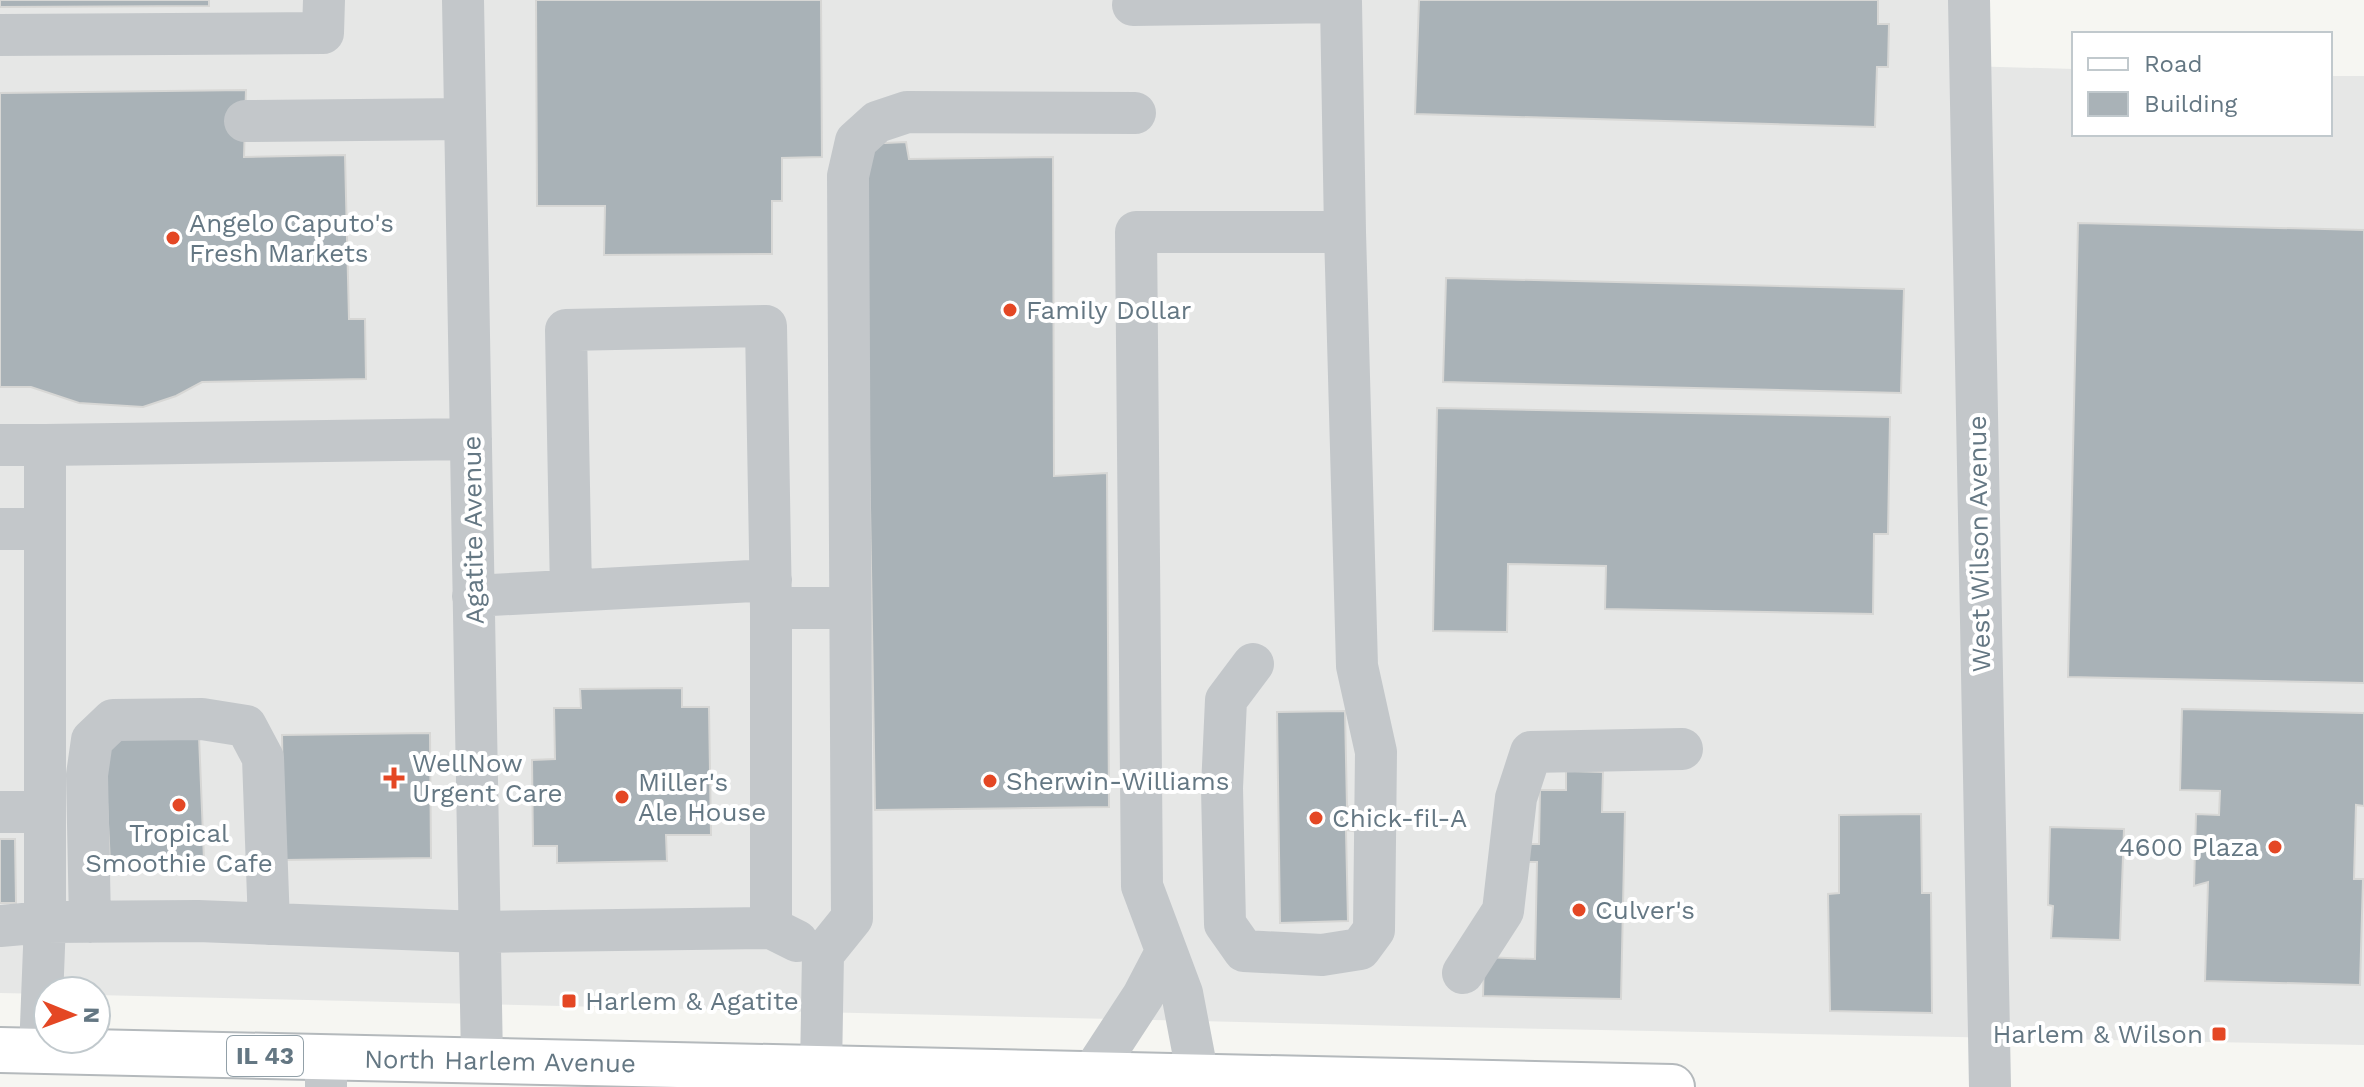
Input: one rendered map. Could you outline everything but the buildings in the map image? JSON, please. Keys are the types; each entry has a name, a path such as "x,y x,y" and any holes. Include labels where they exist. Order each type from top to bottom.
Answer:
{"main road":[{"name":"North Harlem Avenue","path":"20,1051 326,1072 482,1061 549,1075 800,1074 1092,1081 1672,1087"}],"street":[{"path":"0,35 323,33 324,0"},
{"name":"Agatite Avenue","path":"463,0 482,1061"},
{"name":"West Wilson Avenue","path":"1969,0 1990,1087"},
{"path":"1133,5 1344,1 1345,232 1357,666 1376,752 1374,930 1360,949 1322,955 1244,951 1225,924 1222,788 1226,700 1253,664"},
{"path":"800,1074 823,954 852,918 848,176 856,141 877,122 907,112 1135,113"},
{"path":"245,121 465,119"},
{"path":"1187,1080 1182,993 1142,886 1136,232 1345,232"},
{"path":"571,591 566,330 766,326 771,594 771,928"},
{"path":"0,445 471,439"},
{"path":"20,1051 45,922 45,445"},
{"path":"0,529 45,529"},
{"path":"473,596 571,591 771,594 850,608"},
{"path":"90,922 87,775 92,740 113,720 202,719 246,726 263,758 269,924"},
{"path":"1463,973 1503,911 1516,798 1531,752 1682,749"},
{"path":"0,812 45,812"},
{"path":"0,926 45,922 198,921 480,932 771,928 823,954"},
{"path":"1092,1081 1166,952"}],"shaded area":[{"path":"0,0 1964,0 1966,66 2072,69 2072,136 2332,136 2332,76 2364,76 2364,1045 112,995 112,975 32,975 32,994 0,993"}],"place":[{"name":"Angelo Caputo's Fresh Markets","path":"173,238"},
{"name":"Family Dollar","path":"1010,310"},
{"name":"WellNow Urgent Care","path":"394,778"},
{"name":"Sherwin-Williams","path":"990,781"},
{"name":"Miller's Ale House","path":"622,797"},
{"name":"Tropical Smoothie Cafe","path":"179,805"},
{"name":"Chick-fil-A","path":"1316,818"},
{"name":"4600 Plaza","path":"2275,847"},
{"name":"Culver's","path":"1579,910"},
{"name":"Harlem & Agatite","path":"569,1001"},
{"name":"Harlem & Wilson","path":"2219,1034"}]}
